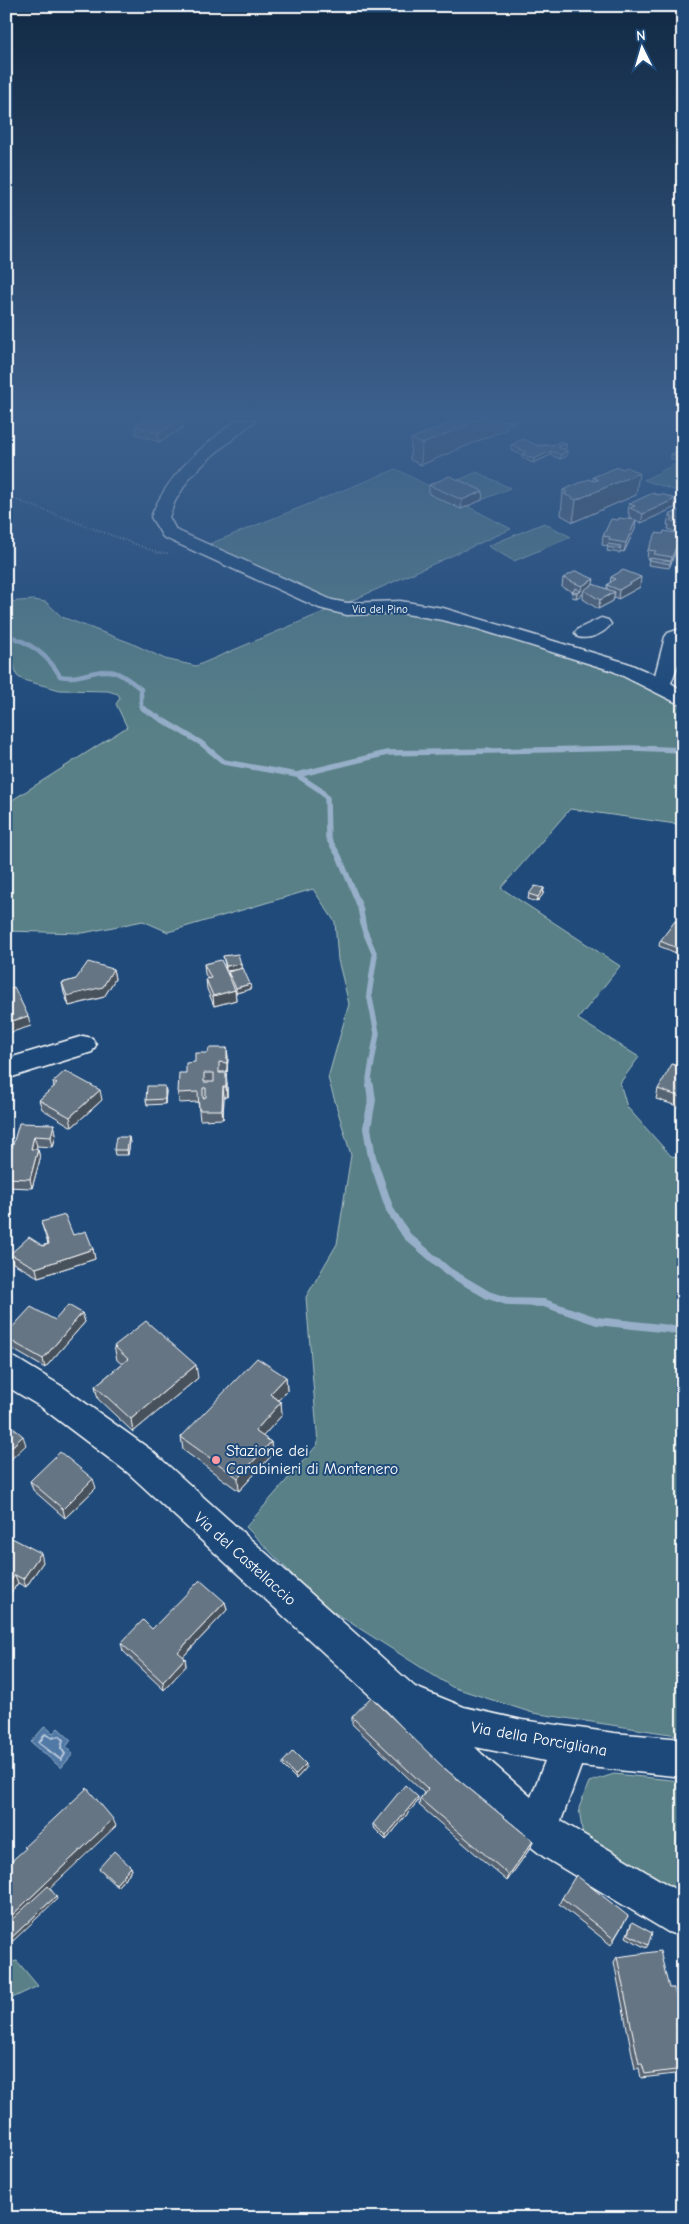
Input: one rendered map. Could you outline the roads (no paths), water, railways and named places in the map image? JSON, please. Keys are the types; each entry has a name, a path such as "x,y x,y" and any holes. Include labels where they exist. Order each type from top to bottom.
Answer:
{"street":[{"name":"Via del Pino","path":"164,524 169,533 326,604 347,609 400,607 443,614 620,667 660,684 683,700"},
{"path":"660,684 665,678 675,638 683,634"},
{"path":"6,1069 83,1045"},
{"name":"Via del Castellaccio","path":"6,1369 52,1397 138,1461 401,1699 468,1768 539,1828 558,1843 683,1918"},
{"name":"Via della Porcigliana","path":"401,1699 464,1726 522,1739 683,1758"},
{"path":"464,1726 468,1768"},
{"path":"539,1828 570,1745"}],"water":[{"path":"45,1726 53,1733 58,1728 71,1740 66,1747 73,1754 61,1768 31,1742"}],"waterway":[{"path":"6,635 22,641 37,650 50,662 60,676 74,677 101,671 114,672 121,675 141,689 141,707 146,710"},
{"path":"144,709 201,743 224,762 297,775"},
{"path":"297,775 387,753 633,748 683,750"},
{"path":"297,775 320,790 327,798 328,838 339,856 360,907 364,929 375,955 369,994 377,1033 369,1079 370,1088"},
{"path":"370,1086 372,1100 367,1128 372,1157 390,1210 407,1236 449,1272 488,1295 510,1302 544,1303 597,1321 670,1329 683,1333"}],"place":[{"name":"Stazione dei Carabinieri di Montenero","path":"216,1460"}]}
